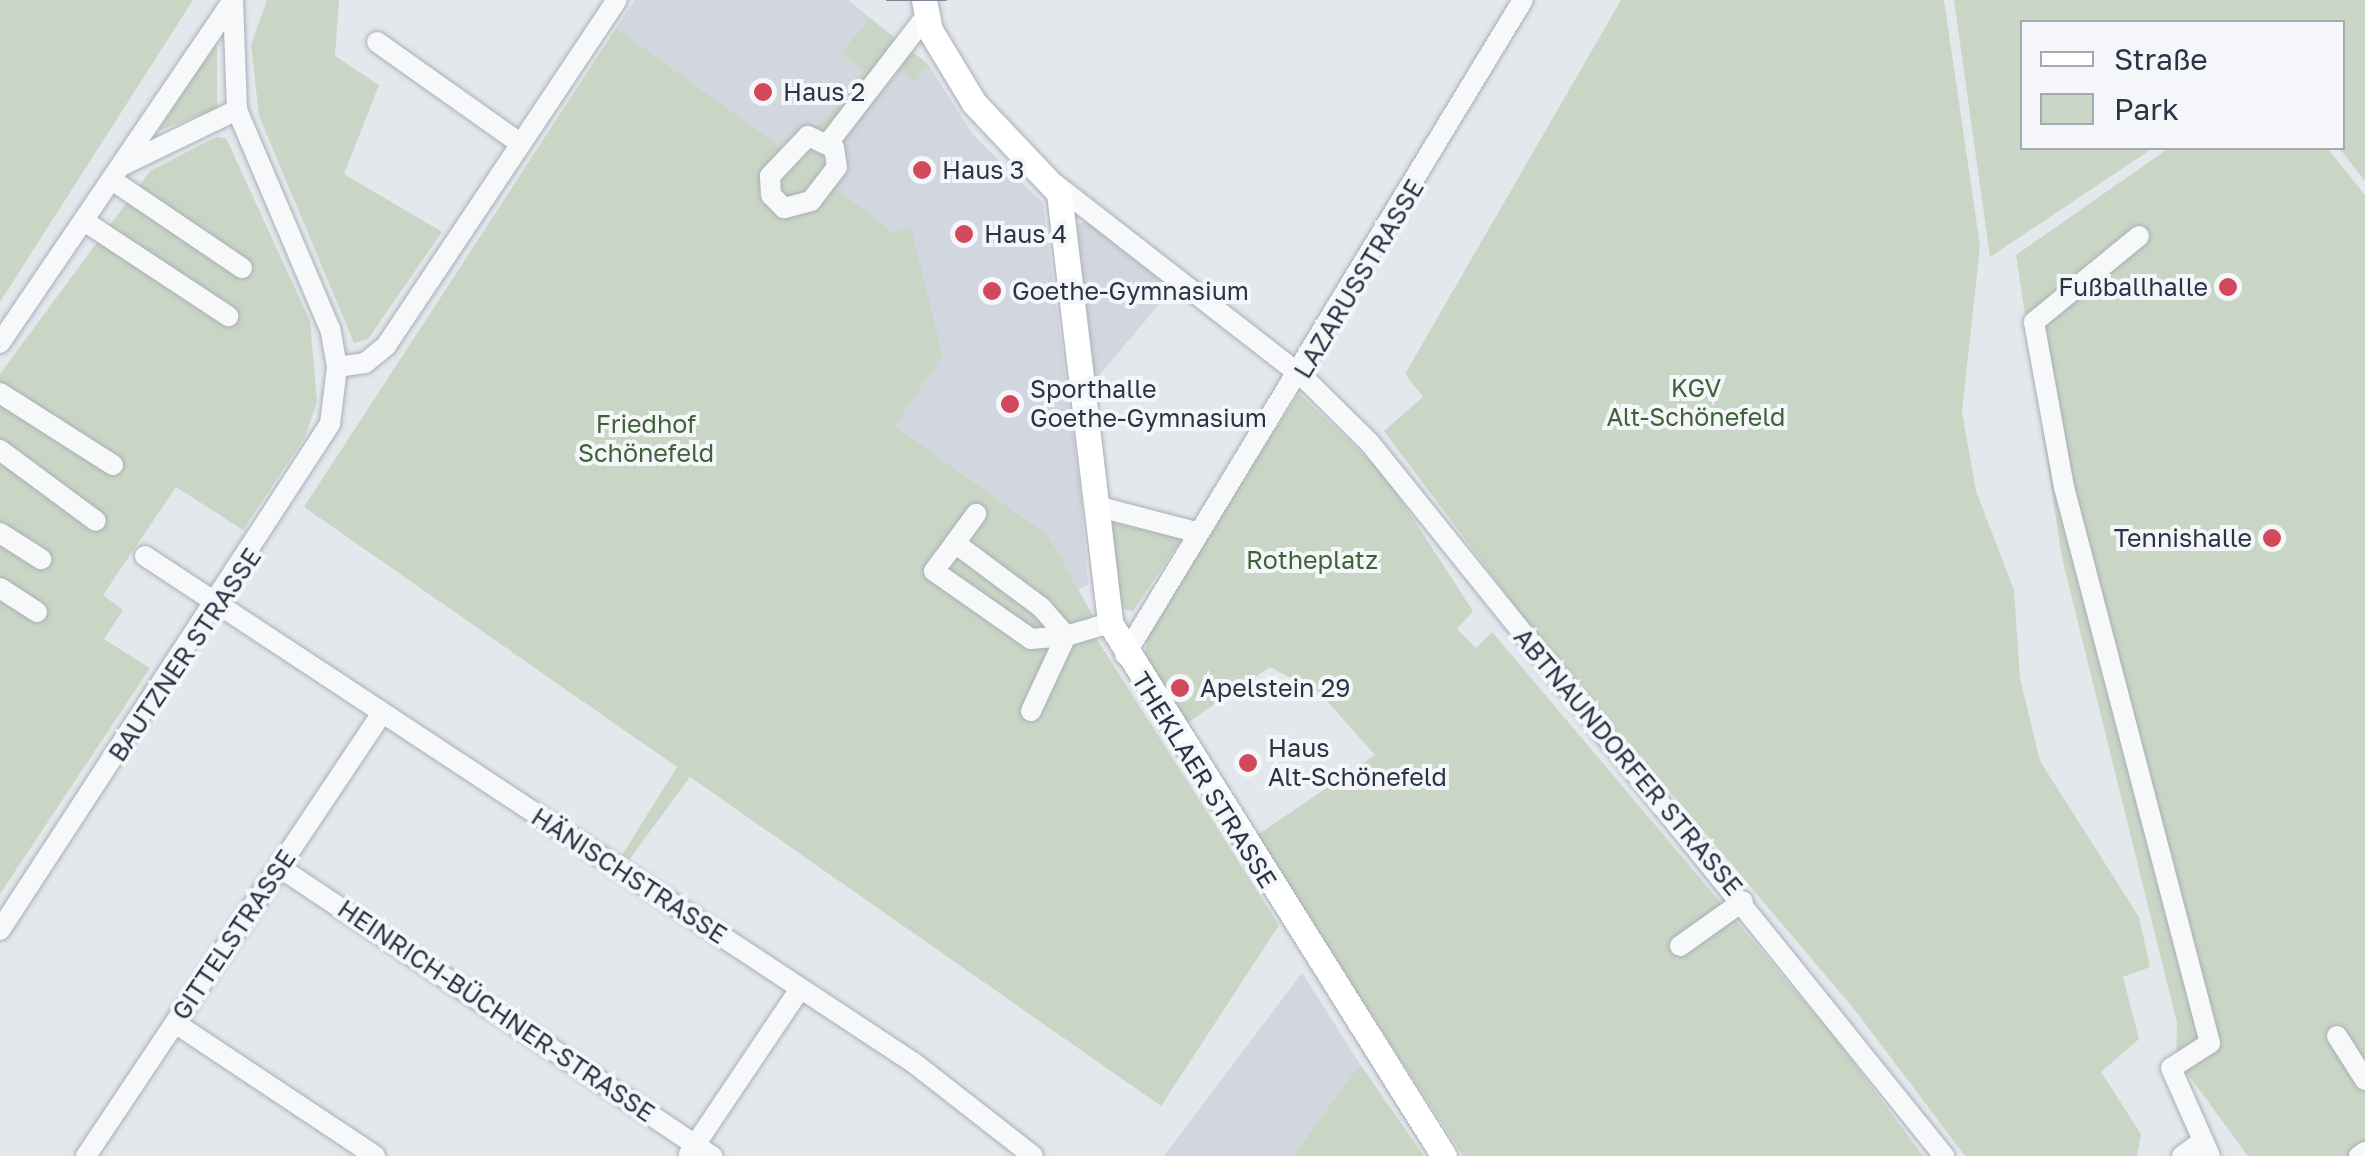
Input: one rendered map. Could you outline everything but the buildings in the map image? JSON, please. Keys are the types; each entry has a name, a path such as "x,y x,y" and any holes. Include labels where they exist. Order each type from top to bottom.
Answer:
{"main road":[{"path":"925,8 988,121 1055,184"},
{"name":"THEKLAER STRASSE","path":"1055,184 1110,623 1125,655 1444,1156"}],"street":[{"name":"BAUTZNER STRASSE","path":"0,930 316,454 337,367 309,272 237,110 232,0"},
{"path":"0,342 232,0"},
{"path":"337,367 365,363 386,346 617,0"},
{"name":"LAZARUSSTRASSE","path":"1125,655 1196,532 1302,376 1523,0"},
{"path":"829,142 925,8"},
{"path":"377,42 521,144"},
{"path":"117,173 237,110"},
{"path":"117,173 242,268"},
{"name":"ABTNAUNDORFER STRASSE","path":"1055,184 1302,376 1369,442 1743,901 1944,1156"},
{"path":"84,222 228,316"},
{"path":"2139,236 2034,322 2064,488 2210,1043 2171,1068 2205,1150 2182,1156"},
{"path":"0,393 113,465"},
{"path":"0,450 96,521"},
{"path":"1096,506 1196,532"},
{"path":"976,514 934,571 1031,639 1066,636 1110,623"},
{"path":"0,533 42,559"},
{"path":"955,542 1066,636"},
{"name":"HÄNISCHSTRASSE","path":"145,556 800,989 1033,1156"},
{"path":"0,588 37,612"},
{"path":"1031,711 1066,636"},
{"name":"GITTELSTRASSE","path":"86,1156 382,713"},
{"name":"HEINRICH-BÜCHNER-STRASSE","path":"279,867 699,1152"},
{"path":"1680,946 1743,901"},
{"path":"699,1152 800,989"},
{"path":"176,1023 375,1156"},
{"path":"2337,1036 2365,1080"}],"shaded area":[{"path":"635,0 848,0 870,18 842,53 865,70 827,118 781,148 616,28"},
{"name":"Goethe-Gymnasium","path":"928,64 973,135 1043,203 1080,489 1088,585 1078,589 1048,535 895,426 943,355 911,228 895,234 833,188 847,136 900,70 915,81"},
{"path":"1087,220 1174,287 1095,380 1077,225"},
{"path":"1302,973 1360,1064 1293,1156 1164,1156"}],"green space":[{"path":"0,0 193,0 0,302"},
{"path":"267,0 339,0 335,56 379,85 344,174 442,232 368,339 354,343 259,116 251,45"},
{"name":"KGV Alt-Schönefeld","path":"1621,0 1944,0 1980,246 1962,412 1976,491 2014,590 2020,678 2040,761 2139,917 2150,967 2123,977 2139,1039 2101,1072 2141,1134 2137,1156 1965,1156 1855,1010 1536,634 1384,431 1423,397 1405,374"},
{"path":"1954,0 2365,0 2365,181 2341,150 2345,150 2345,20 2020,20 2020,150 2150,150 1990,257"},
{"name":"Friedhof Schönefeld","path":"870,18 928,64 915,82 899,70 847,136 833,187 894,233 911,227 943,355 895,426 1048,535 1093,616 1096,638 1279,925 1161,1106 690,777 629,860 622,855 677,767 304,507 616,28 782,148 827,118 864,71 841,53"},
{"path":"217,47 217,109 158,131 210,48"},
{"path":"216,137 226,138 310,321 317,402 305,437 243,530 176,487 103,595 123,610 104,639 150,668 0,894 0,374 150,171"},
{"path":"2166,150 2329,150 2365,195 2365,1156 2248,1156 2176,1058 2177,1023 2062,558 2016,255"},
{"name":"Rotheplatz","path":"1299,393 1384,474 1473,611 1457,629 1476,648 1492,632 1836,1039 1923,1156 1463,1156 1256,836 1375,755 1320,693 1270,667 1184,725 1144,655 1152,617"},
{"path":"1111,522 1183,537 1133,611 1119,608"},
{"path":"1360,1064 1424,1156 1293,1156 1338,1094"}],"tram line":[{"path":"887,0 946,0"}],"place":[{"name":"Haus 2","path":"763,92"},
{"name":"Haus 3","path":"922,170"},
{"name":"Haus 4","path":"964,234"},
{"name":"Fußballhalle","path":"2228,287"},
{"name":"Goethe-Gymnasium","path":"992,291"},
{"name":"Sporthalle Goethe-Gymnasium","path":"1010,404"},
{"name":"Tennishalle","path":"2272,538"},
{"name":"Apelstein 29","path":"1180,688"},
{"name":"Haus Alt-Schönefeld","path":"1248,763"}]}
